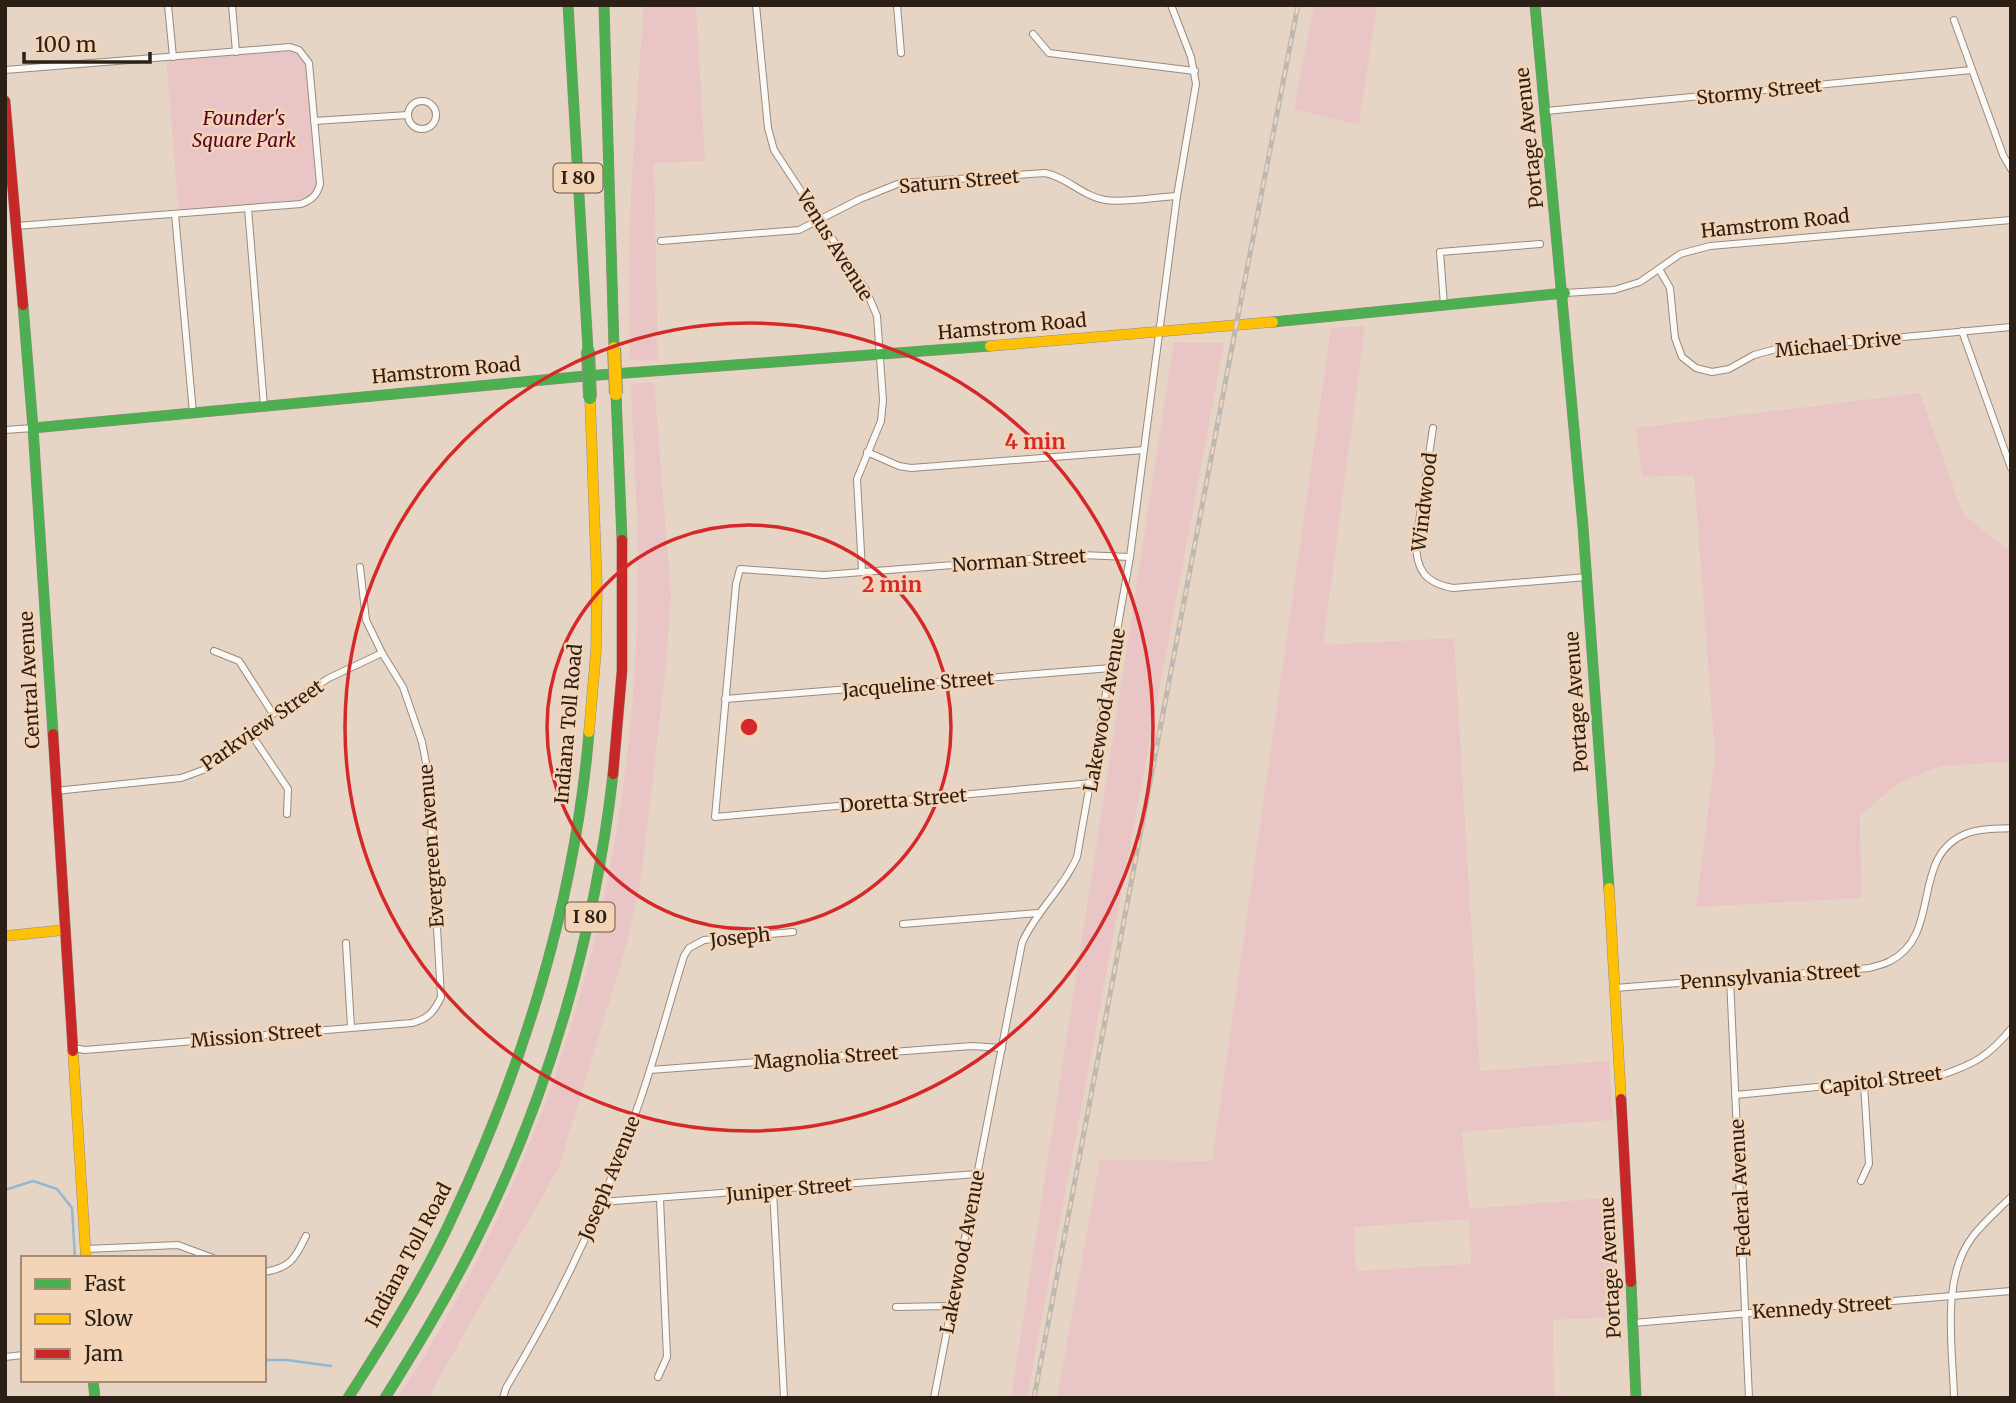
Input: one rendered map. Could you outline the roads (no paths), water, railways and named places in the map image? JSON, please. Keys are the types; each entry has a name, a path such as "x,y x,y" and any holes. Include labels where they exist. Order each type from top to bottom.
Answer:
{"main road":[{"name":"Indiana Toll Road","path":"348,1398 397,1321 431,1260 480,1158 523,1045 553,939 579,819 592,708 597,575 588,350 568,5"},
{"name":"I 80","path":"385,1398 460,1268 510,1164 553,1050 584,941 608,821 621,697 624,576 604,5"},
{"name":"Portage Avenue","path":"1535,5 1565,293 1587,577 1615,988 1636,1398"},
{"name":"Central Avenue","path":"5,101 33,428 86,1254"},
{"name":"Hamstrom Road","path":"33,428 586,376 1159,333 1565,293"},
{"path":"5,936 64,930"}],"street":[{"path":"169,5 173,57"},
{"path":"232,5 236,52"},
{"name":"Venus Avenue","path":"756,5 768,128 774,150 866,290 877,316 883,411 857,479 862,571"},
{"path":"897,5 901,53"},
{"name":"Lakewood Avenue","path":"934,1398 1023,943 1038,913 1069,875 1077,858 1092,783 1130,556 1177,196 1196,84 1195,71 1171,5"},
{"path":"1954,20 2011,169"},
{"path":"1033,34 1049,53 1195,71"},
{"path":"5,70 290,47 299,50 309,63 320,184 312,200 300,204 16,226"},
{"name":"Stormy Street","path":"1546,111 1972,70"},
{"path":"420,101 432,106 436,113 431,125 423,128 411,123 408,115 410,107 420,101"},
{"path":"314,121 408,115"},
{"name":"Saturn Street","path":"661,241 799,230 860,199 900,183 1045,173 1059,176 1085,193 1105,200 1177,196"},
{"path":"248,208 264,406"},
{"path":"175,214 193,413"},
{"name":"Hamstrom Road","path":"1565,293 1614,290 1640,282 1680,254 1710,246 2011,220"},
{"path":"1444,305 1440,253 1540,244"},
{"name":"Michael Drive","path":"1659,269 1670,288 1675,338 1682,357 1696,369 1712,372 1729,369 1754,355 1776,349 2011,327"},
{"path":"1962,331 2011,468"},
{"name":"Hamstrom Road","path":"5,430 33,428"},
{"name":"Windwood","path":"1433,428 1416,542 1416,558 1421,571 1430,580 1440,586 1453,588 1587,577"},
{"path":"867,452 899,466 911,468 1144,450"},
{"name":"Norman Street","path":"725,699 736,584 740,569 824,575 1081,555 1130,556"},
{"name":"Evergreen Avenue","path":"360,567 363,610 371,634 403,687 422,742 428,773 441,997 435,1011"},
{"path":"214,651 239,661 273,714"},
{"name":"Parkview Street","path":"55,790 181,778 203,770 273,714 329,678 382,653"},
{"name":"Jacqueline Street","path":"725,699 1111,668"},
{"name":"Doretta Street","path":"725,699 715,817 1092,783"},
{"path":"251,734 288,789 287,814"},
{"name":"Pennsylvania Street","path":"1615,988 1869,968 1891,961 1910,944 1921,924 1931,873 1940,851 1967,833 2011,828"},
{"path":"903,924 1038,913"},
{"name":"Joseph","path":"689,948 704,940 793,932"},
{"path":"346,943 352,1027"},
{"name":"Joseph Avenue","path":"503,1398 581,1248 601,1202 650,1070 684,956 689,948"},
{"name":"Federal Avenue","path":"1730,978 1749,1398"},
{"name":"Mission Street","path":"73,1048 85,1050 412,1023 425,1020 435,1011"},
{"name":"Capitol Street","path":"1735,1095 1926,1078 1961,1069 1987,1055 2011,1029"},
{"name":"Magnolia Street","path":"650,1070 972,1046 1002,1048"},
{"path":"1861,1181 1869,1164 1864,1084"},
{"name":"Juniper Street","path":"601,1202 976,1174"},
{"path":"773,1190 784,1398"},
{"path":"1954,1398 1952,1284 1972,1237 2011,1197"},
{"path":"658,1377 667,1357 660,1199"},
{"path":"266,1272 279,1270 296,1258 306,1236"},
{"path":"86,1254 178,1245 208,1256"},
{"name":"Kennedy Street","path":"1633,1323 2011,1291"},
{"path":"896,1307 951,1306"}],"waterway":[{"path":"5,1190 33,1181 57,1189 72,1208 75,1256"},
{"path":"266,1360 331,1366"}],"railway":[{"path":"1034,1398 1298,5"}],"park label":[{"name":"Founder's Square Park","path":"244,129"}]}
